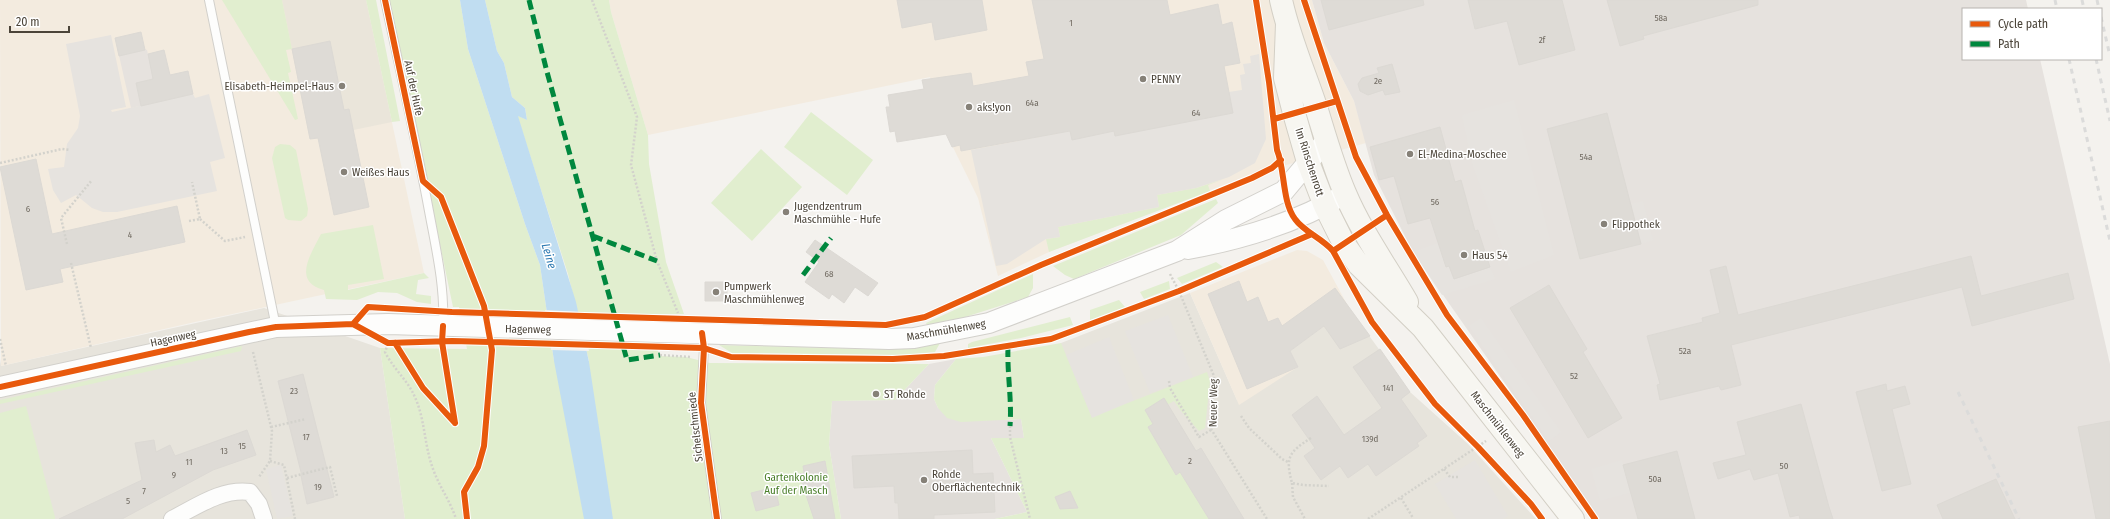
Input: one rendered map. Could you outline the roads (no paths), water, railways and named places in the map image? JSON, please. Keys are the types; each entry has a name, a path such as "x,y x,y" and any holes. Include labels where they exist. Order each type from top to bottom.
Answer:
{"main road":[{"name":"Im Rinschenrott","path":"1281,0 1286,24 1316,107 1325,142"},
{"name":"Im Rinschenrott","path":"1286,24 1285,78 1308,162 1325,206"},
{"name":"Maschmühlenweg","path":"1325,142 1345,194 1364,232 1422,328"},
{"name":"Maschmühlenweg","path":"1325,206 1344,244 1359,265 1422,328 1573,519"}],"street":[{"name":"Maschmühlenweg","path":"1169,255 1226,220 1284,191 1325,142"},
{"name":"Maschmühlenweg","path":"702,333 914,338 989,323 1169,255 1222,243 1284,223 1325,206 1345,194"},
{"name":"Hagenweg","path":"5,386 276,327 386,336 447,327 679,324 702,333"},
{"path":"172,519 219,496 236,490 250,492 259,504 264,519"}],"lane":[{"path":"209,0 276,327"},
{"name":"Auf der Hufe","path":"385,0 423,181 439,269 447,327"},
{"name":"Sichelschmiede","path":"702,333 704,348 700,403 717,519"}],"water":[{"name":"Leine","path":"460,0 485,0 497,51 504,63 512,97 525,108 527,120 518,116 576,302 589,362 613,519 584,519 554,361 540,265 525,224 468,49"}],"railway":[{"path":"2055,0 2057,8"},
{"path":"2082,0 2084,8"},
{"path":"2097,0 2099,8"},
{"path":"2102,21 2110,56"},
{"path":"2069,60 2110,241"},
{"path":"2096,60 2110,121"},
{"path":"1958,392 2019,519"}],"place":[{"name":"PENNY","path":"1143,79"},
{"name":"Elisabeth-Heimpel-Haus","path":"342,86"},
{"name":"aks!yon","path":"969,107"},
{"name":"El-Medina-Moschee","path":"1410,154"},
{"name":"Weißes Haus","path":"344,172"},
{"name":"Jugendzentrum Maschmühle - Hufe","path":"786,212"},
{"name":"Flippothek","path":"1604,224"},
{"name":"Haus 54","path":"1464,255"},
{"name":"Pumpwerk Maschmühlenweg","path":"716,292"},
{"name":"ST Rohde","path":"876,394"},
{"name":"Rohde Oberflächentechnik","path":"924,480"}],"park label":[{"name":"Gartenkolonie Auf der Masch","path":"796,483"}]}
